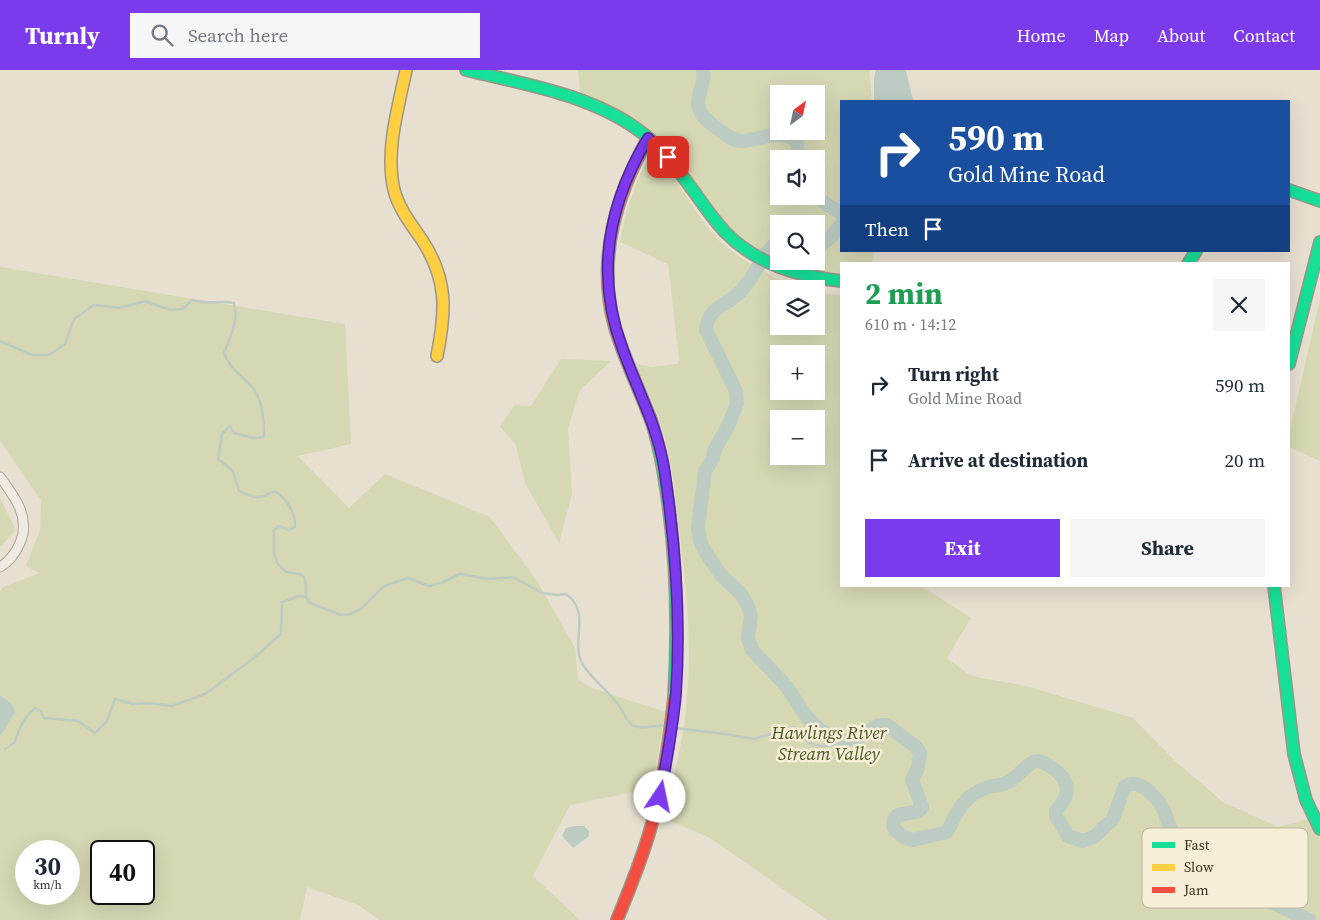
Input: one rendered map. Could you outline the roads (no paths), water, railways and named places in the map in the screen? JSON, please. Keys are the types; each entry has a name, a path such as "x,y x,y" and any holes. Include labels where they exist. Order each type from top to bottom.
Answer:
{"street":[{"path":"406,70 393,137 391,174 402,211 431,255 441,280 445,296 445,311 437,356"},
{"path":"466,70 595,106 623,120 648,138 668,157 722,229 751,253 768,263 808,277 840,281"},
{"path":"617,920 637,871 660,797 672,733 678,667 675,575 666,481 657,437 618,338 608,278 609,244 616,207 630,170 648,138"},
{"path":"1290,190 1320,201"},
{"path":"1290,360 1320,242"},
{"path":"0,477 14,495 24,516 24,534 16,552 0,567"},
{"path":"1274,587 1294,754 1306,800 1320,829"}],"waterway":[{"path":"703,70 704,75 698,104 701,113 707,120 737,141 778,135 785,136 792,138 797,143 797,150"},
{"path":"825,203 840,212"},
{"path":"825,242 840,225"},
{"path":"770,250 741,291 710,316 706,330 736,391 737,404 729,424 714,451 713,458 705,471 698,527 704,550 721,575 741,594 748,606 751,616 748,638 752,650 787,687 806,716 819,729 831,737 844,741 862,736 879,725 886,725 916,747 920,753 918,767 912,780 922,807 919,811 898,815 894,819 893,825 895,830 904,837 913,840 947,832 959,809 972,795 988,787 1007,783 1037,761 1054,769 1064,779 1067,789 1066,794 1056,811 1056,816 1068,836 1083,841 1094,837 1113,819 1124,788 1136,784 1142,786 1154,796 1165,813 1170,828"},
{"path":"0,341 32,355 49,355 65,344 74,319 94,305 119,308 145,301 170,310 183,309 192,300 234,303 235,323 224,353 234,370 250,385 257,395 262,412 264,437 253,438 234,433 230,426 222,434 218,459 233,471 239,491 257,497 265,496 274,491 289,506 294,517 295,527 289,530 279,526 274,530 274,554 278,564 286,572 300,574 304,577 306,597 310,603 341,615 350,614 361,609 384,586 408,578 429,586 441,583 460,574 489,579 513,577 542,593 566,594 577,608 579,616 578,650 586,669 617,703 632,725 636,727 666,726"},
{"path":"5,749 15,742 22,724 35,708 41,711 44,718 78,721 95,733 107,721 115,699 133,704 150,703 172,706 205,694 254,658 281,634 282,602 299,596 306,597"},
{"path":"674,728 754,739 794,727 805,739 816,745 828,746 844,741"},
{"path":"1284,908 1309,920"}],"park label":[{"name":"Hawlings River Stream Valley","path":"829,742"}]}
